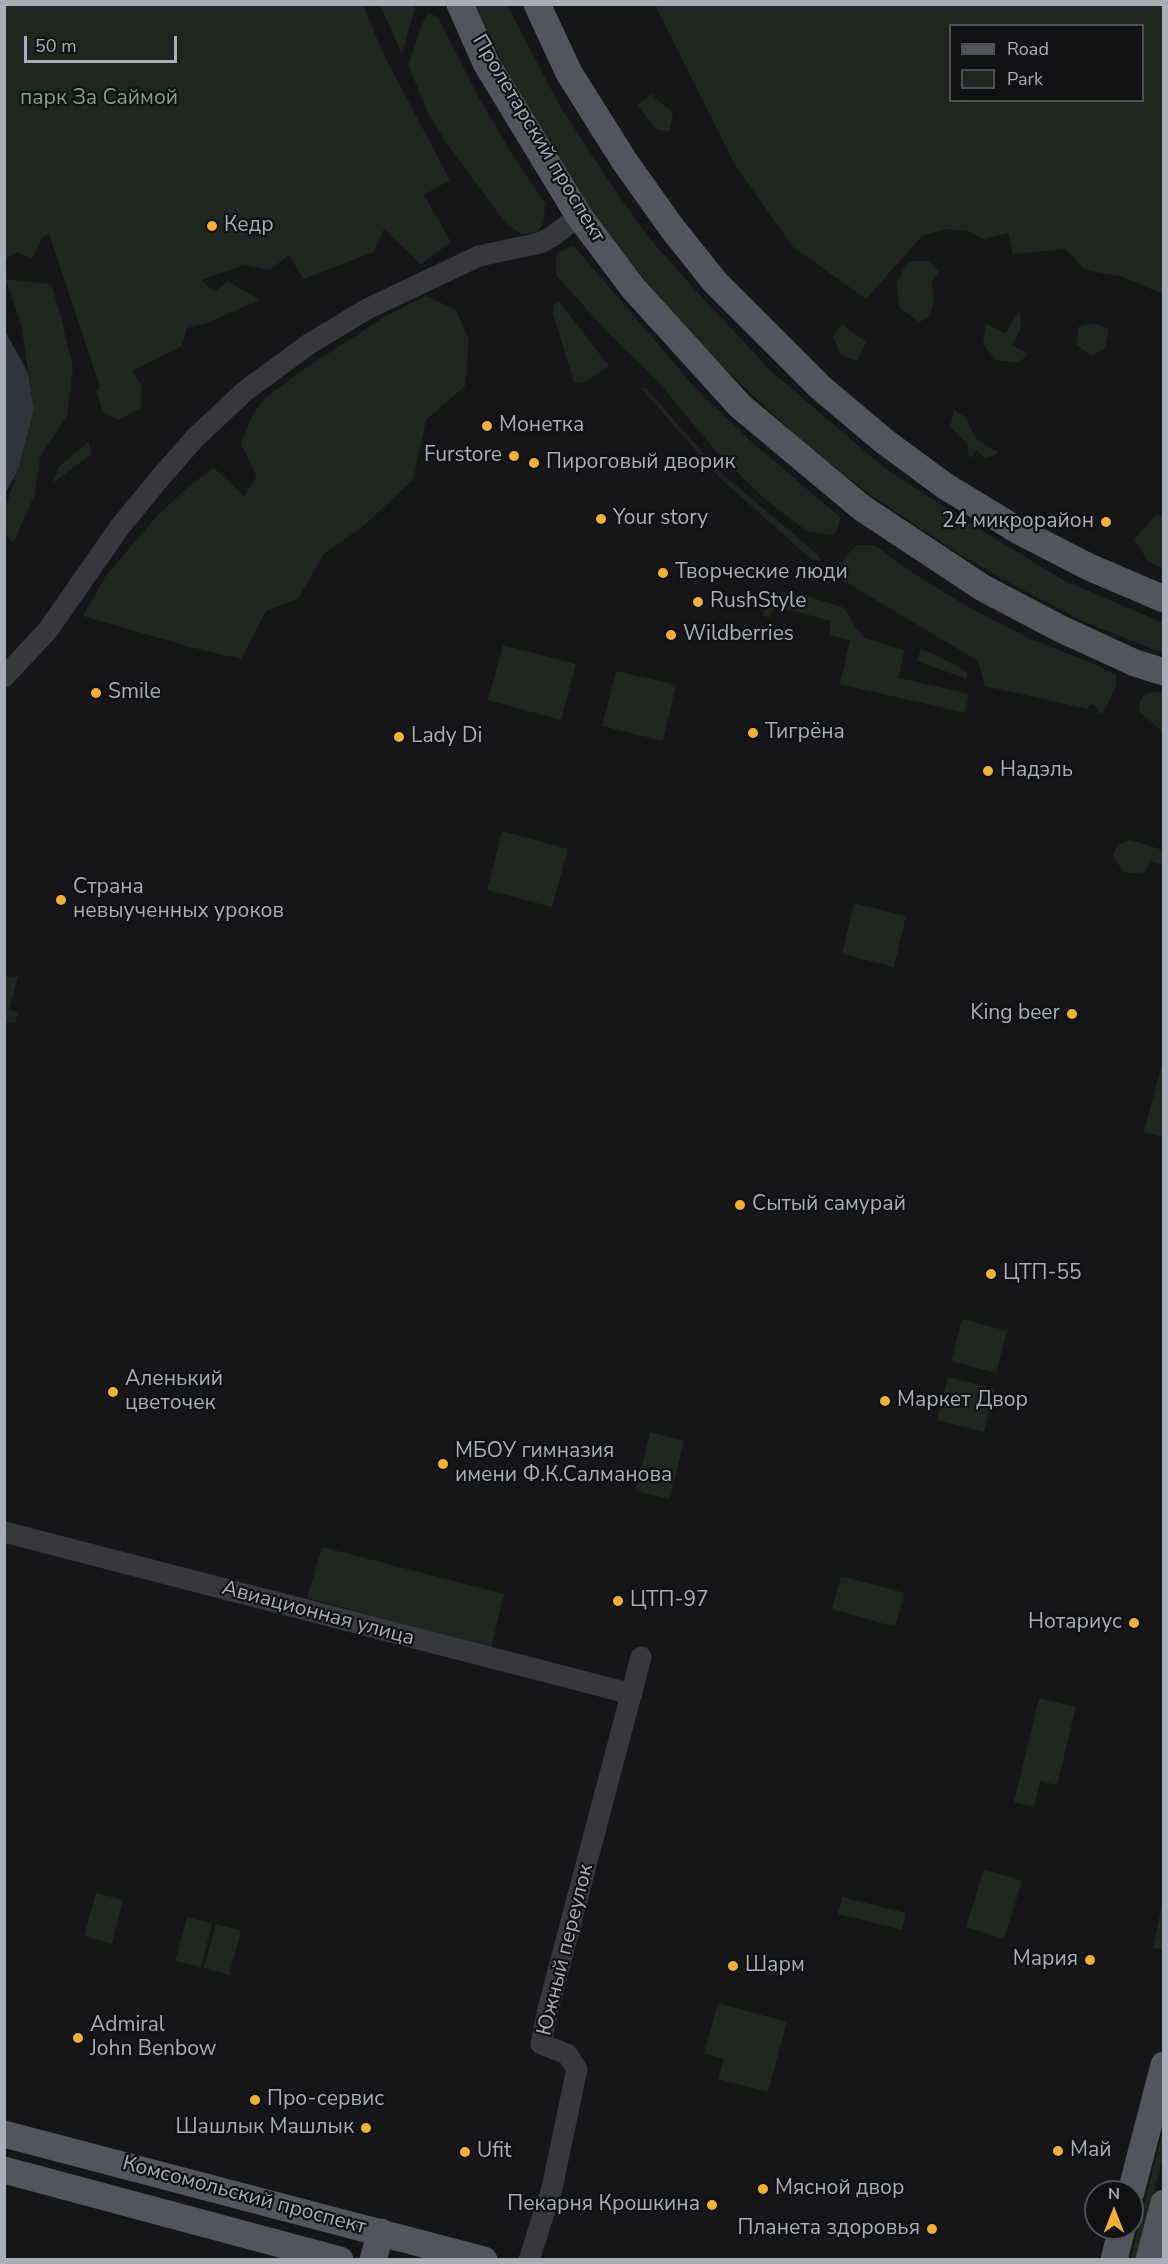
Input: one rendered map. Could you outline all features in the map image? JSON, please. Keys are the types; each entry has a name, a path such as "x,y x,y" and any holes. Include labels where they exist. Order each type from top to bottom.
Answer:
{"main road":[{"name":"Пролетарский проспект","path":"460,4 486,63 579,216 633,288 740,406 862,508 983,588 1061,629 1135,663 1164,672"},
{"path":"537,4 569,73 625,162 672,228 715,282 820,387 884,441 945,486 1029,536 1089,567 1164,599"},
{"path":"1134,2180 1164,2065"},
{"name":"Комсомольский проспект","path":"4,2134 484,2259"},
{"name":"Комсомольский проспект","path":"4,2170 340,2259"},
{"path":"1149,2259 1164,2203"},
{"path":"373,2259 381,2232"},
{"path":"1114,2259 1119,2240"}],"street":[{"path":"4,676 48,630 119,528 159,479 195,438 245,391 309,344 367,309 479,256 540,243 579,216"},
{"name":"Авиационная улица","path":"4,1532 632,1694"},
{"name":"Южный переулок","path":"529,2259 552,2188 577,2069 567,2054 541,2044 548,2008 641,1658"}],"green space":[{"name":"парк За Саймой","path":"5,4 363,5 384,55 450,180 424,195 451,242 421,264 384,229 374,252 303,279 289,255 270,270 245,265 201,280 214,292 228,281 259,300 207,323 187,328 182,346 132,371 142,386 141,408 118,420 103,412 96,391 100,387 49,234 42,238 32,259 17,252 5,259"},
{"path":"380,5 413,5 415,8 402,54"},
{"path":"475,5 507,5 561,108 649,238 772,372 886,469 976,527 1063,580 1163,623 1163,653 1087,623 959,554 871,495 807,445 749,392 687,332 592,211 537,123 500,57"},
{"path":"655,5 1163,5 1163,294 1120,276 1085,270 1066,249 1013,254 1008,233 984,239 968,231 944,229 922,236 866,299 793,247 735,165"},
{"path":"429,12 439,19 479,98 515,159 546,205 543,209 545,214 543,224 537,234 522,234 506,224 445,141 429,115 408,65 422,24"},
{"path":"651,94 673,113 669,132 656,129 637,105"},
{"path":"574,246 697,390 754,444 841,518 836,532 832,535 808,532 767,501 720,456 655,378 610,335 556,275 556,258 561,251"},
{"path":"913,261 928,261 939,272 932,281 934,302 930,317 919,322 899,307 897,284 905,265"},
{"path":"6,279 51,284 73,368 67,416 40,457 35,494 13,544 5,532 5,509 34,410 21,324"},
{"path":"426,296 456,310 469,340 465,386 426,420 413,480 362,527 324,554 298,599 266,611 241,659 190,647 83,616 105,577 156,517 189,486 214,468 244,496 257,477 241,444 253,414 267,396 386,316"},
{"path":"559,301 609,366 583,383 574,382 553,314 554,304"},
{"path":"1020,309 1021,328 1012,345 1028,354 1019,363 996,360 983,344 986,324 1006,333"},
{"path":"1094,323 1109,329 1105,348 1091,356 1076,344 1079,326"},
{"path":"842,324 866,342 857,361 841,355 833,337"},
{"path":"640,387 646,388 719,471 816,553 821,560 812,560 719,477"},
{"path":"954,410 965,417 976,439 999,453 986,459 976,450 970,459 967,444 950,427"},
{"path":"89,441 91,454 53,483 58,468"},
{"path":"1158,513 1163,517 1163,569 1148,561 1134,539"},
{"path":"857,545 874,545 913,573 968,607 1030,639 1095,664 1116,675 1116,686 1102,714 1097,711 1096,706 1090,704 1088,709 985,686 978,661 834,575 846,556"},
{"path":"784,593 806,596 842,607 855,628 865,638 904,650 899,678 969,694 965,713 840,684 850,640 829,635 831,621 775,606 770,617 762,616 771,599"},
{"path":"503,645 576,664 561,720 488,700"},
{"path":"921,649 967,672 967,679 917,661"},
{"path":"616,671 676,685 663,741 602,726"},
{"path":"1157,691 1163,694 1163,732 1139,711 1140,700 1146,693"},
{"path":"502,831 568,849 552,907 487,890"},
{"path":"1130,840 1163,850 1163,862 1161,864 1152,861 1143,874 1124,872 1113,857 1117,845"},
{"path":"854,903 906,916 894,967 842,954"},
{"path":"18,976 9,1010 18,1012 15,1024 7,1022 5,1029 5,977"},
{"path":"1163,1059 1163,1137 1144,1132"},
{"path":"962,1319 1007,1331 996,1373 951,1361"},
{"path":"948,1377 995,1389 984,1432 937,1420"},
{"path":"650,1432 684,1441 670,1499 636,1491"},
{"path":"322,1547 504,1594 491,1648 307,1598"},
{"path":"841,1576 905,1593 895,1627 832,1609"},
{"path":"1039,1698 1076,1707 1057,1785 1040,1781 1034,1807 1014,1802"},
{"path":"984,1869 1022,1881 1004,1939 966,1927"},
{"path":"96,1893 123,1900 112,1944 84,1936"},
{"path":"842,1897 906,1913 902,1930 838,1914"},
{"path":"1163,1900 1164,1950 1162,1950 1153,1948"},
{"path":"187,1917 212,1924 201,1967 175,1961"},
{"path":"216,1924 241,1931 229,1975 204,1968"},
{"path":"718,2003 787,2022 768,2092 718,2079 724,2059 704,2053"},
{"path":"1163,2129 1163,2156 1144,2231 1144,2204"},
{"path":"1135,2240 1142,2240 1137,2259 1130,2260"}],"shaded area":[{"path":"5,331 28,373 34,410 18,470 5,494"}],"place":[{"name":"Кедр","path":"212,226"},
{"name":"Монетка","path":"487,426"},
{"name":"Furstore","path":"514,456"},
{"name":"Пироговый дворик","path":"534,463"},
{"name":"Your story","path":"601,519"},
{"name":"24 микрорайон","path":"1106,522"},
{"name":"Творческие люди","path":"663,573"},
{"name":"RushStyle","path":"698,602"},
{"name":"Wildberries","path":"671,635"},
{"name":"Smile","path":"96,693"},
{"name":"Тигрёна","path":"753,733"},
{"name":"Lady Di","path":"399,737"},
{"name":"Надэль","path":"988,771"},
{"name":"Страна невыученных уроков","path":"61,900"},
{"name":"King beer","path":"1072,1014"},
{"name":"Сытый самурай","path":"740,1205"},
{"name":"ЦТП-55","path":"991,1274"},
{"name":"Аленький цветочек","path":"113,1392"},
{"name":"Маркет Двор","path":"885,1401"},
{"name":"МБОУ гимназия имени Ф.К.Салманова","path":"443,1464"},
{"name":"ЦТП-97","path":"618,1601"},
{"name":"Нотариус","path":"1134,1623"},
{"name":"Мария","path":"1090,1960"},
{"name":"Шарм","path":"733,1966"},
{"name":"Admiral John Benbow","path":"78,2038"},
{"name":"Про-сервис","path":"255,2100"},
{"name":"Шашлык Машлык","path":"366,2128"},
{"name":"Май","path":"1058,2151"},
{"name":"Ufit","path":"465,2152"},
{"name":"Мясной двор","path":"763,2189"},
{"name":"Пекарня Крошкина","path":"712,2205"},
{"name":"Планета здоровья","path":"932,2229"}]}
